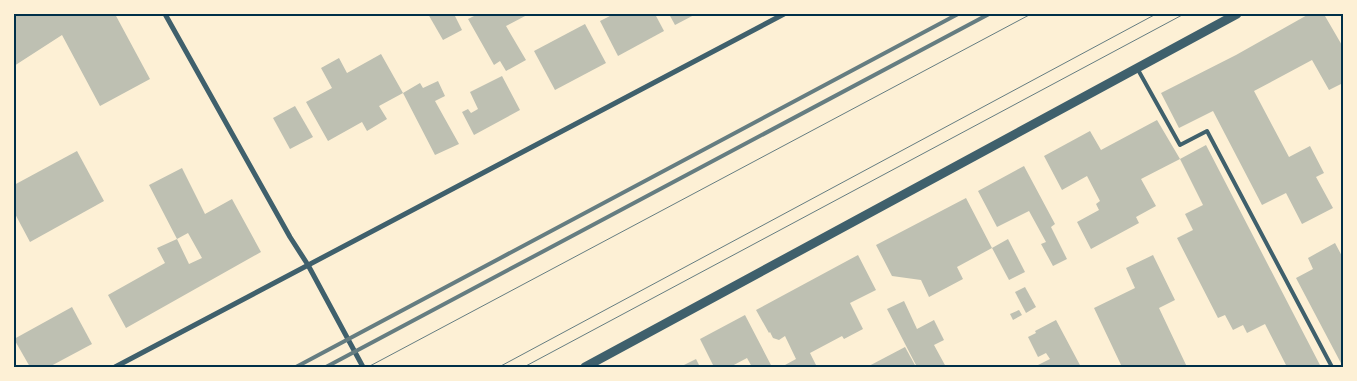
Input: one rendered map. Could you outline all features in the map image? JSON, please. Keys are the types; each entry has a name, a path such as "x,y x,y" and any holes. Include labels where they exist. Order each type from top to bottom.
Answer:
{"street":[{"path":"165,14 290,238 308,265 363,367"},
{"path":"115,367 784,14"},
{"path":"584,367 1238,14"}],"lane":[{"path":"1137,68 1180,144 1207,130 1332,367"}],"building":[{"path":"14,14 115,14 150,79 100,106 62,35 14,66"},
{"path":"428,14 454,14 462,30 443,40"},
{"path":"478,14 526,14 506,26 526,60 506,71 500,61 494,65 468,19"},
{"path":"614,14 655,14 664,31 618,56 600,21"},
{"path":"669,14 696,14 675,25"},
{"path":"1309,14 1325,16 1343,47 1343,83 1329,90 1312,60 1254,91 1289,157 1310,146 1324,173 1316,177 1333,208 1302,224 1286,193 1262,205 1213,111 1179,128 1161,93 1236,55"},
{"path":"585,24 606,63 555,90 534,51"},
{"path":"381,54 403,93 379,106 387,119 367,131 362,122 328,141 306,102 332,88 321,68 339,58 347,73"},
{"path":"502,76 520,110 474,135 462,112 468,109 471,113 478,109 470,92"},
{"path":"438,81 445,96 435,101 459,144 435,155 403,93 420,83 423,88"},
{"path":"295,106 313,137 290,149 273,118"},
{"path":"1157,120 1180,159 1141,179 1156,206 1136,217 1139,223 1091,249 1077,222 1099,210 1096,204 1100,201 1087,176 1062,190 1044,156 1090,131 1101,150"},
{"path":"1206,145 1321,367 1287,367 1265,324 1247,333 1243,325 1233,330 1225,315 1218,318 1177,238 1193,230 1185,214 1203,205 1180,159"},
{"path":"77,151 104,201 30,242 14,212 14,185"},
{"path":"1024,166 1055,224 1051,227 1067,259 1053,266 1041,244 1046,242 1029,211 997,227 978,191"},
{"path":"182,168 205,214 232,199 261,252 126,328 108,295 165,263 157,248 177,239 149,185","holes":["188,233 202,258 189,264 177,239"]},
{"path":"966,198 992,248 957,267 963,279 929,297 921,280 892,276 876,245"},
{"path":"1008,239 1025,272 1009,280 992,248"},
{"path":"1335,243 1343,258 1343,367 1296,278 1313,269 1308,258"},
{"path":"858,255 876,290 850,303 863,329 844,339 842,336 810,353 817,367 786,367 785,365 796,359 785,336 779,340 773,338 756,310"},
{"path":"1153,255 1175,300 1159,308 1187,367 1122,367 1094,308 1135,288 1126,268"},
{"path":"1025,287 1036,307 1026,313 1015,292"},
{"path":"904,301 917,329 934,320 944,340 934,345 946,367 917,367 887,309"},
{"path":"72,307 92,344 49,367 30,367 14,339"},
{"path":"1019,310 1022,315 1013,320 1010,314"},
{"path":"745,315 772,367 752,367 747,358 730,367 714,367 700,339"},
{"path":"1056,320 1081,367 1034,367 1050,359 1046,353 1038,357 1028,337"},
{"path":"905,347 916,367 867,367"},
{"path":"696,359 700,367 680,367"}],"tram line":[{"path":"368,367 1031,14"},
{"path":"499,367 1156,14"},
{"path":"524,367 1184,14"}],"railway":[{"path":"296,367 958,14"},
{"path":"326,367 989,14"}]}
